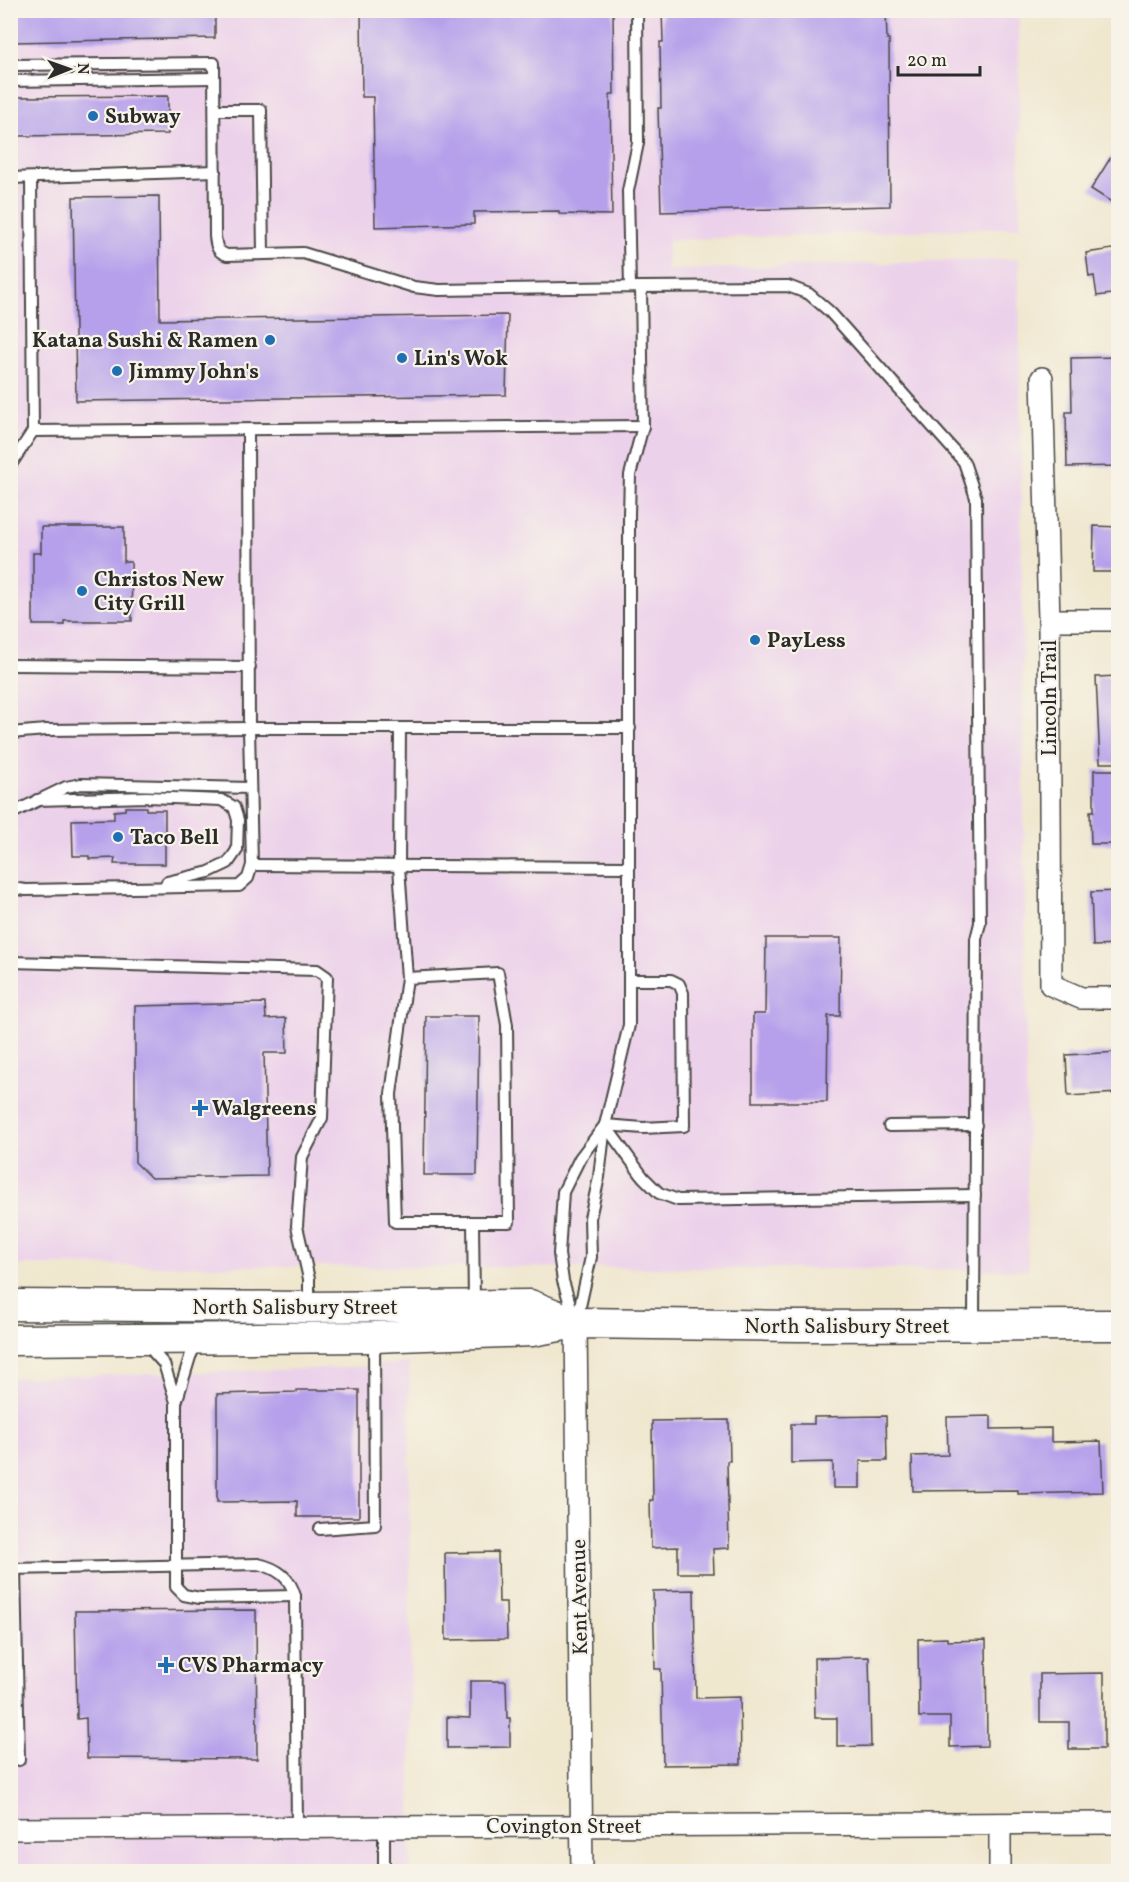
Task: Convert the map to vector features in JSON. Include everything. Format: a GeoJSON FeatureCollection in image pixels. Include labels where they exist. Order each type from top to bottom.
{"type":"FeatureCollection","features":[{"type":"Feature","properties":{"kind":"street","name":"Lincoln Trail"},"geometry":{"type":"LineString","coordinates":[[1042,378],[1049,620],[1051,985],[1081,998],[1119,998]]}},
{"type":"Feature","properties":{"kind":"street"},"geometry":{"type":"LineString","coordinates":[[1049,620],[1119,620]]}},
{"type":"Feature","properties":{"kind":"street","name":"North Salisbury Street"},"geometry":{"type":"LineString","coordinates":[[10,1305],[309,1307],[530,1305],[576,1323]]}},
{"type":"Feature","properties":{"kind":"street","name":"North Salisbury Street"},"geometry":{"type":"LineString","coordinates":[[10,1340],[374,1337],[532,1331],[576,1323],[788,1326],[1119,1325]]}},
{"type":"Feature","properties":{"kind":"street","name":"Kent Avenue"},"geometry":{"type":"LineString","coordinates":[[576,1323],[582,1872]]}},
{"type":"Feature","properties":{"kind":"street","name":"Covington Street"},"geometry":{"type":"LineString","coordinates":[[10,1829],[1119,1823]]}},
{"type":"Feature","properties":{"kind":"street"},"geometry":{"type":"LineString","coordinates":[[1000,1824],[1000,1872]]}},
{"type":"Feature","properties":{"kind":"lane"},"geometry":{"type":"LineString","coordinates":[[630,287],[628,191],[638,143],[637,10]]}},
{"type":"Feature","properties":{"kind":"lane"},"geometry":{"type":"LineString","coordinates":[[10,65],[214,63],[216,246],[220,253],[227,255],[303,253],[414,287],[439,290],[788,286],[809,294],[830,312],[964,462],[976,498],[980,923],[976,939],[974,1325]]}},
{"type":"Feature","properties":{"kind":"lane"},"geometry":{"type":"LineString","coordinates":[[10,81],[214,78]]}},
{"type":"Feature","properties":{"kind":"lane"},"geometry":{"type":"LineString","coordinates":[[215,110],[261,110],[263,253]]}},
{"type":"Feature","properties":{"kind":"lane"},"geometry":{"type":"LineString","coordinates":[[10,178],[215,171]]}},
{"type":"Feature","properties":{"kind":"lane"},"geometry":{"type":"LineString","coordinates":[[10,466],[33,431],[31,178]]}},
{"type":"Feature","properties":{"kind":"lane"},"geometry":{"type":"LineString","coordinates":[[576,1323],[591,1257],[590,1218],[599,1178],[605,1125],[629,1025],[630,476],[643,426],[641,287]]}},
{"type":"Feature","properties":{"kind":"lane"},"geometry":{"type":"LineString","coordinates":[[33,431],[643,426]]}},
{"type":"Feature","properties":{"kind":"lane"},"geometry":{"type":"LineString","coordinates":[[10,888],[26,890],[239,886],[248,878],[252,865],[248,431]]}},
{"type":"Feature","properties":{"kind":"lane"},"geometry":{"type":"LineString","coordinates":[[10,665],[250,667]]}},
{"type":"Feature","properties":{"kind":"lane"},"geometry":{"type":"LineString","coordinates":[[10,733],[46,730],[249,728],[630,728]]}},
{"type":"Feature","properties":{"kind":"lane"},"geometry":{"type":"LineString","coordinates":[[400,728],[399,867],[407,978],[391,1094],[395,1222],[509,1222],[507,1025],[498,973],[407,978]]}},
{"type":"Feature","properties":{"kind":"lane"},"geometry":{"type":"LineString","coordinates":[[10,814],[66,787],[81,784],[250,788]]}},
{"type":"Feature","properties":{"kind":"lane"},"geometry":{"type":"LineString","coordinates":[[37,800],[147,797],[221,800],[234,807],[238,820],[237,850],[228,863],[209,872],[149,886]]}},
{"type":"Feature","properties":{"kind":"lane"},"geometry":{"type":"LineString","coordinates":[[252,865],[628,867]]}},
{"type":"Feature","properties":{"kind":"lane"},"geometry":{"type":"LineString","coordinates":[[10,963],[317,970],[327,977],[322,1118],[302,1158],[297,1226],[309,1279],[309,1307]]}},
{"type":"Feature","properties":{"kind":"lane"},"geometry":{"type":"LineString","coordinates":[[605,1125],[643,1128],[684,1126],[683,993],[679,984],[671,980],[629,980]]}},
{"type":"Feature","properties":{"kind":"lane"},"geometry":{"type":"LineString","coordinates":[[605,1125],[643,1177],[659,1193],[678,1200],[975,1195]]}},
{"type":"Feature","properties":{"kind":"lane"},"geometry":{"type":"LineString","coordinates":[[576,1323],[563,1281],[559,1254],[563,1192],[580,1158],[605,1125]]}},
{"type":"Feature","properties":{"kind":"lane"},"geometry":{"type":"LineString","coordinates":[[889,1126],[976,1125]]}},
{"type":"Feature","properties":{"kind":"lane"},"geometry":{"type":"LineString","coordinates":[[473,1222],[474,1306]]}},
{"type":"Feature","properties":{"kind":"lane"},"geometry":{"type":"LineString","coordinates":[[320,1529],[375,1525],[374,1337]]}},
{"type":"Feature","properties":{"kind":"lane"},"geometry":{"type":"LineString","coordinates":[[141,1339],[164,1364],[176,1403]]}},
{"type":"Feature","properties":{"kind":"lane"},"geometry":{"type":"LineString","coordinates":[[199,1339],[190,1357],[176,1403],[176,1587],[184,1595],[200,1598],[296,1596]]}},
{"type":"Feature","properties":{"kind":"lane"},"geometry":{"type":"LineString","coordinates":[[19,1760],[13,1569],[258,1564],[271,1567],[292,1584],[296,1596],[297,1828]]}},
{"type":"Feature","properties":{"kind":"lane"},"geometry":{"type":"LineString","coordinates":[[384,1827],[384,1872]]}},
{"type":"Feature","properties":{"kind":"shaded area"},"geometry":{"type":"Polygon","coordinates":[[[11,11],[1019,11],[1020,227],[668,240],[667,270],[1019,259],[1028,1270],[14,1265],[11,1261],[11,11]]]}},
{"type":"Feature","properties":{"kind":"shaded area"},"geometry":{"type":"Polygon","coordinates":[[[409,1363],[411,1871],[11,1871],[10,1378],[337,1368],[409,1363]]]}},
{"type":"Feature","properties":{"kind":"building"},"geometry":{"type":"Polygon","coordinates":[[[14,10],[215,10],[215,38],[14,42],[14,10]]]}},
{"type":"Feature","properties":{"kind":"building"},"geometry":{"type":"Polygon","coordinates":[[[361,10],[613,10],[614,94],[610,94],[612,215],[559,214],[559,211],[474,212],[474,224],[375,227],[373,97],[362,97],[361,10]]]}},
{"type":"Feature","properties":{"kind":"building"},"geometry":{"type":"Polygon","coordinates":[[[662,10],[886,10],[887,39],[889,39],[890,206],[661,212],[658,108],[661,108],[662,10]]]}},
{"type":"Feature","properties":{"kind":"building","name":"Subway"},"geometry":{"type":"Polygon","coordinates":[[[168,96],[168,134],[18,136],[18,97],[168,96]]]}},
{"type":"Feature","properties":{"kind":"building"},"geometry":{"type":"Polygon","coordinates":[[[1119,144],[1119,207],[1091,189],[1119,144]]]}},
{"type":"Feature","properties":{"kind":"building"},"geometry":{"type":"Polygon","coordinates":[[[159,196],[160,320],[508,315],[506,395],[76,401],[73,197],[159,196]]]}},
{"type":"Feature","properties":{"kind":"building"},"geometry":{"type":"Polygon","coordinates":[[[1119,248],[1119,293],[1097,296],[1094,276],[1089,277],[1086,253],[1119,248]]]}},
{"type":"Feature","properties":{"kind":"building"},"geometry":{"type":"Polygon","coordinates":[[[1119,357],[1119,466],[1067,467],[1066,412],[1072,412],[1071,358],[1119,357]]]}},
{"type":"Feature","properties":{"kind":"building"},"geometry":{"type":"Polygon","coordinates":[[[1094,526],[1119,527],[1119,572],[1093,572],[1094,526]]]}},
{"type":"Feature","properties":{"kind":"building","name":"Christos New City Grill"},"geometry":{"type":"Polygon","coordinates":[[[41,527],[124,527],[124,562],[131,562],[132,621],[64,621],[64,625],[33,625],[33,553],[41,553],[41,527]]]}},
{"type":"Feature","properties":{"kind":"building"},"geometry":{"type":"Polygon","coordinates":[[[1119,676],[1119,763],[1100,763],[1096,677],[1119,676]]]}},
{"type":"Feature","properties":{"kind":"building"},"geometry":{"type":"Polygon","coordinates":[[[1094,770],[1119,770],[1119,844],[1091,844],[1090,811],[1094,811],[1094,770]]]}},
{"type":"Feature","properties":{"kind":"building","name":"Taco Bell"},"geometry":{"type":"Polygon","coordinates":[[[125,807],[165,810],[165,864],[114,864],[115,858],[89,859],[89,856],[73,856],[72,820],[114,819],[114,811],[125,810],[125,807]]]}},
{"type":"Feature","properties":{"kind":"building"},"geometry":{"type":"Polygon","coordinates":[[[1119,891],[1119,945],[1093,946],[1091,892],[1119,891]]]}},
{"type":"Feature","properties":{"kind":"building"},"geometry":{"type":"Polygon","coordinates":[[[766,938],[841,938],[840,1016],[828,1016],[827,1102],[753,1102],[753,1014],[765,1014],[766,938]]]}},
{"type":"Feature","properties":{"kind":"building","name":"Walgreens"},"geometry":{"type":"Polygon","coordinates":[[[265,1003],[266,1019],[286,1018],[287,1053],[264,1053],[267,1176],[151,1178],[135,1162],[135,1006],[265,1003]]]}},
{"type":"Feature","properties":{"kind":"building"},"geometry":{"type":"Polygon","coordinates":[[[426,1016],[479,1016],[477,1175],[424,1175],[426,1016]]]}},
{"type":"Feature","properties":{"kind":"building"},"geometry":{"type":"Polygon","coordinates":[[[1119,1052],[1119,1093],[1068,1096],[1066,1055],[1119,1052]]]}},
{"type":"Feature","properties":{"kind":"building"},"geometry":{"type":"Polygon","coordinates":[[[297,1390],[359,1390],[359,1517],[297,1517],[297,1501],[217,1502],[217,1394],[297,1392],[297,1390]]]}},
{"type":"Feature","properties":{"kind":"building"},"geometry":{"type":"Polygon","coordinates":[[[886,1416],[887,1461],[860,1461],[860,1488],[833,1488],[833,1462],[791,1463],[791,1424],[814,1424],[814,1417],[886,1416]]]}},
{"type":"Feature","properties":{"kind":"building"},"geometry":{"type":"Polygon","coordinates":[[[991,1416],[991,1429],[1051,1428],[1051,1442],[1101,1441],[1103,1492],[1018,1494],[1018,1490],[913,1491],[912,1456],[948,1455],[947,1417],[991,1416]]]}},
{"type":"Feature","properties":{"kind":"building"},"geometry":{"type":"Polygon","coordinates":[[[729,1420],[730,1461],[727,1461],[729,1548],[713,1549],[714,1573],[678,1573],[678,1547],[651,1548],[652,1421],[729,1420]]]}},
{"type":"Feature","properties":{"kind":"building"},"geometry":{"type":"Polygon","coordinates":[[[498,1552],[499,1602],[506,1602],[507,1639],[446,1640],[445,1553],[498,1552]]]}},
{"type":"Feature","properties":{"kind":"building"},"geometry":{"type":"Polygon","coordinates":[[[694,1590],[696,1698],[740,1697],[741,1764],[663,1765],[661,1669],[655,1669],[653,1591],[694,1590]]]}},
{"type":"Feature","properties":{"kind":"building","name":"CVS Pharmacy"},"geometry":{"type":"Polygon","coordinates":[[[256,1610],[257,1759],[87,1758],[86,1718],[77,1719],[75,1611],[256,1610]]]}},
{"type":"Feature","properties":{"kind":"building"},"geometry":{"type":"Polygon","coordinates":[[[947,1638],[947,1641],[986,1640],[987,1746],[950,1747],[950,1717],[919,1717],[918,1639],[947,1638]]]}},
{"type":"Feature","properties":{"kind":"building"},"geometry":{"type":"Polygon","coordinates":[[[869,1657],[871,1746],[837,1747],[837,1718],[815,1718],[814,1658],[869,1657]]]}},
{"type":"Feature","properties":{"kind":"building"},"geometry":{"type":"Polygon","coordinates":[[[1104,1673],[1104,1749],[1069,1749],[1069,1722],[1040,1722],[1040,1674],[1104,1673]]]}},
{"type":"Feature","properties":{"kind":"building"},"geometry":{"type":"Polygon","coordinates":[[[470,1681],[506,1681],[510,1747],[447,1748],[447,1717],[470,1718],[470,1681]]]}},
{"type":"Feature","properties":{"kind":"place","name":"Subway"},"geometry":{"type":"Point","coordinates":[93,116]}},
{"type":"Feature","properties":{"kind":"place","name":"Katana Sushi & Ramen"},"geometry":{"type":"Point","coordinates":[270,340]}},
{"type":"Feature","properties":{"kind":"place","name":"Lin's Wok"},"geometry":{"type":"Point","coordinates":[402,358]}},
{"type":"Feature","properties":{"kind":"place","name":"Jimmy John's"},"geometry":{"type":"Point","coordinates":[117,371]}},
{"type":"Feature","properties":{"kind":"place","name":"Christos New City Grill"},"geometry":{"type":"Point","coordinates":[82,591]}},
{"type":"Feature","properties":{"kind":"place","name":"PayLess"},"geometry":{"type":"Point","coordinates":[755,640]}},
{"type":"Feature","properties":{"kind":"place","name":"Taco Bell"},"geometry":{"type":"Point","coordinates":[118,837]}},
{"type":"Feature","properties":{"kind":"place","name":"Walgreens"},"geometry":{"type":"Point","coordinates":[200,1108]}},
{"type":"Feature","properties":{"kind":"place","name":"CVS Pharmacy"},"geometry":{"type":"Point","coordinates":[166,1665]}}]}
